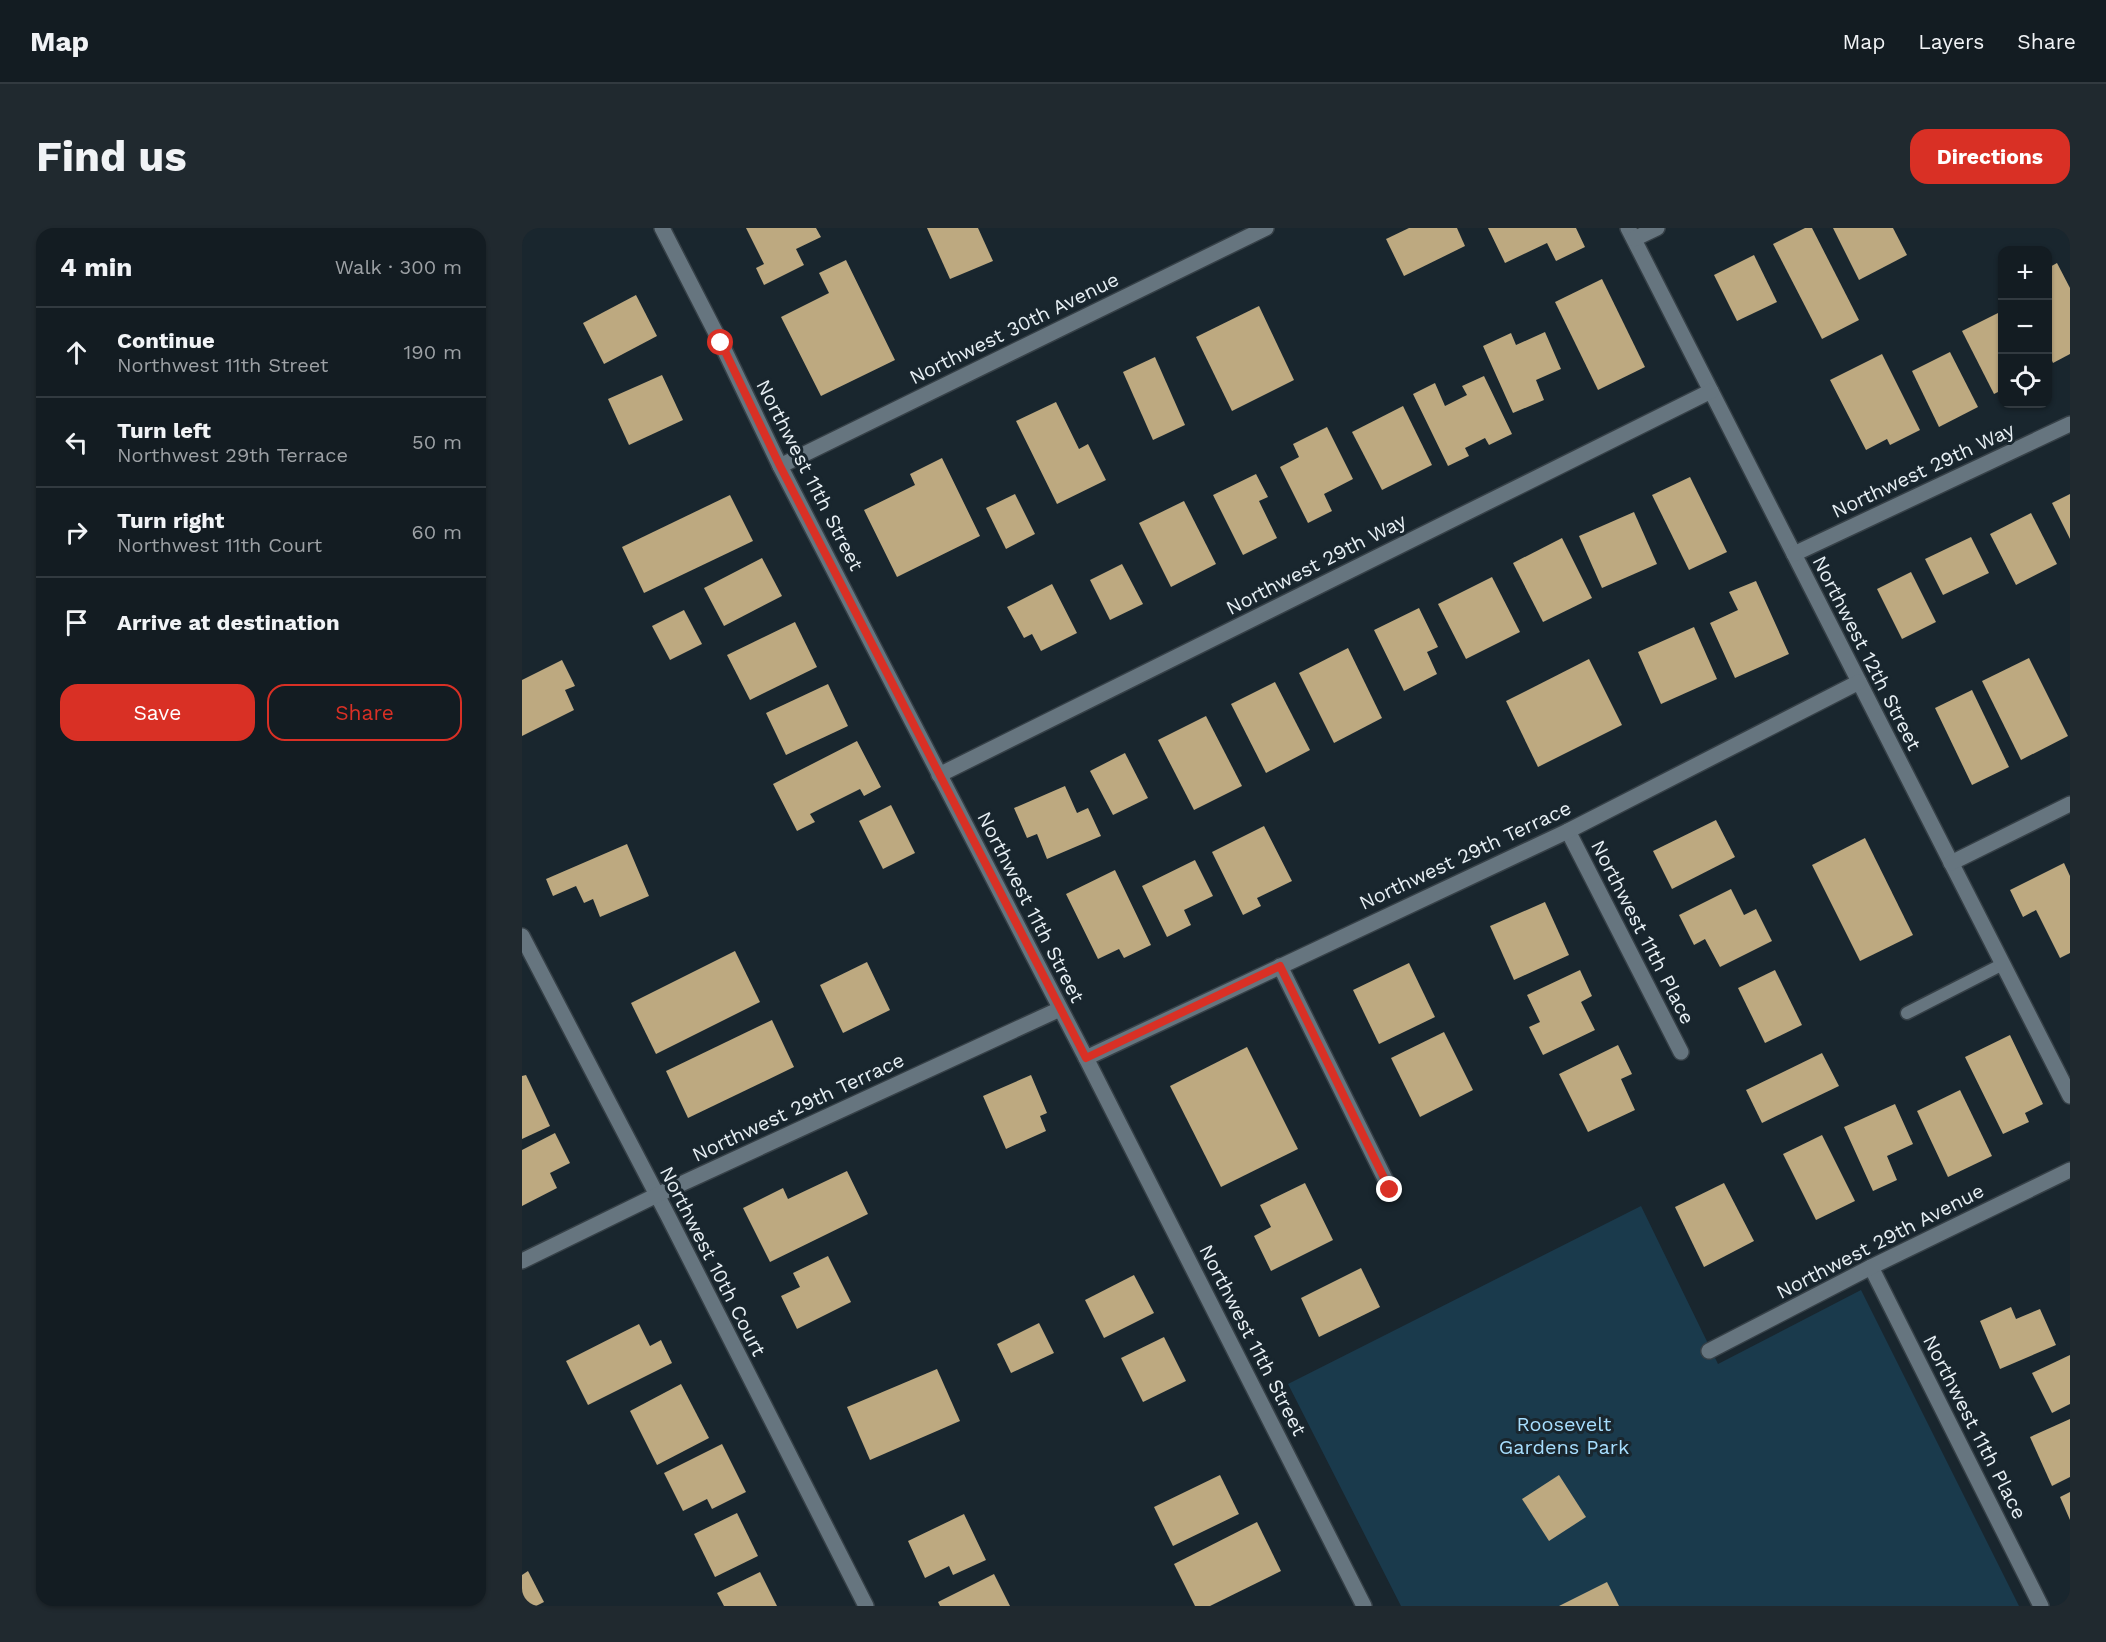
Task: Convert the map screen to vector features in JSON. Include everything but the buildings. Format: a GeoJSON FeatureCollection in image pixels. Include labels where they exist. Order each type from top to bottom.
{"type":"FeatureCollection","features":[{"type":"Feature","properties":{"kind":"street","name":"Northwest 11th Street"},"geometry":{"type":"LineString","coordinates":[[662,228],[780,466],[1086,1058],[1364,1606]]}},
{"type":"Feature","properties":{"kind":"street","name":"Northwest 30th Avenue"},"geometry":{"type":"LineString","coordinates":[[780,466],[1266,228]]}},
{"type":"Feature","properties":{"kind":"street"},"geometry":{"type":"LineString","coordinates":[[1631,234],[1657,228]]}},
{"type":"Feature","properties":{"kind":"street","name":"Northwest 12th Street"},"geometry":{"type":"LineString","coordinates":[[1631,234],[2070,1096]]}},
{"type":"Feature","properties":{"kind":"street","name":"Northwest 29th Way"},"geometry":{"type":"LineString","coordinates":[[939,775],[1711,391]]}},
{"type":"Feature","properties":{"kind":"street","name":"Northwest 29th Way"},"geometry":{"type":"LineString","coordinates":[[1794,554],[2070,424]]}},
{"type":"Feature","properties":{"kind":"street","name":"Northwest 29th Terrace"},"geometry":{"type":"LineString","coordinates":[[1086,1058],[1569,831],[1859,682]]}},
{"type":"Feature","properties":{"kind":"street"},"geometry":{"type":"LineString","coordinates":[[1951,863],[2070,804]]}},
{"type":"Feature","properties":{"kind":"street","name":"Northwest 11th Place"},"geometry":{"type":"LineString","coordinates":[[1569,831],[1681,1052]]}},
{"type":"Feature","properties":{"kind":"street","name":"Northwest 10th Court"},"geometry":{"type":"LineString","coordinates":[[522,936],[866,1606]]}},
{"type":"Feature","properties":{"kind":"street"},"geometry":{"type":"LineString","coordinates":[[1280,966],[1390,1190]]}},
{"type":"Feature","properties":{"kind":"street","name":"Northwest 29th Terrace"},"geometry":{"type":"LineString","coordinates":[[522,1261],[657,1195],[1060,1009]]}},
{"type":"Feature","properties":{"kind":"street","name":"Northwest 29th Avenue"},"geometry":{"type":"LineString","coordinates":[[1709,1351],[1871,1267],[2070,1170]]}},
{"type":"Feature","properties":{"kind":"street","name":"Northwest 11th Place"},"geometry":{"type":"LineString","coordinates":[[1871,1267],[2041,1606]]}},
{"type":"Feature","properties":{"kind":"lane"},"geometry":{"type":"LineString","coordinates":[[1907,1013],[2003,964]]}},
{"type":"Feature","properties":{"kind":"green space","name":"Roosevelt Gardens Park"},"geometry":{"type":"Polygon","coordinates":[[[1641,1206],[1718,1364],[1861,1290],[2019,1606],[1401,1606],[1288,1384],[1641,1206]]]}},
{"type":"Feature","properties":{"kind":"route"},"geometry":{"type":"LineString","coordinates":[[721,343],[780,466],[1086,1058],[1280,966],[1390,1190]]}}]}
